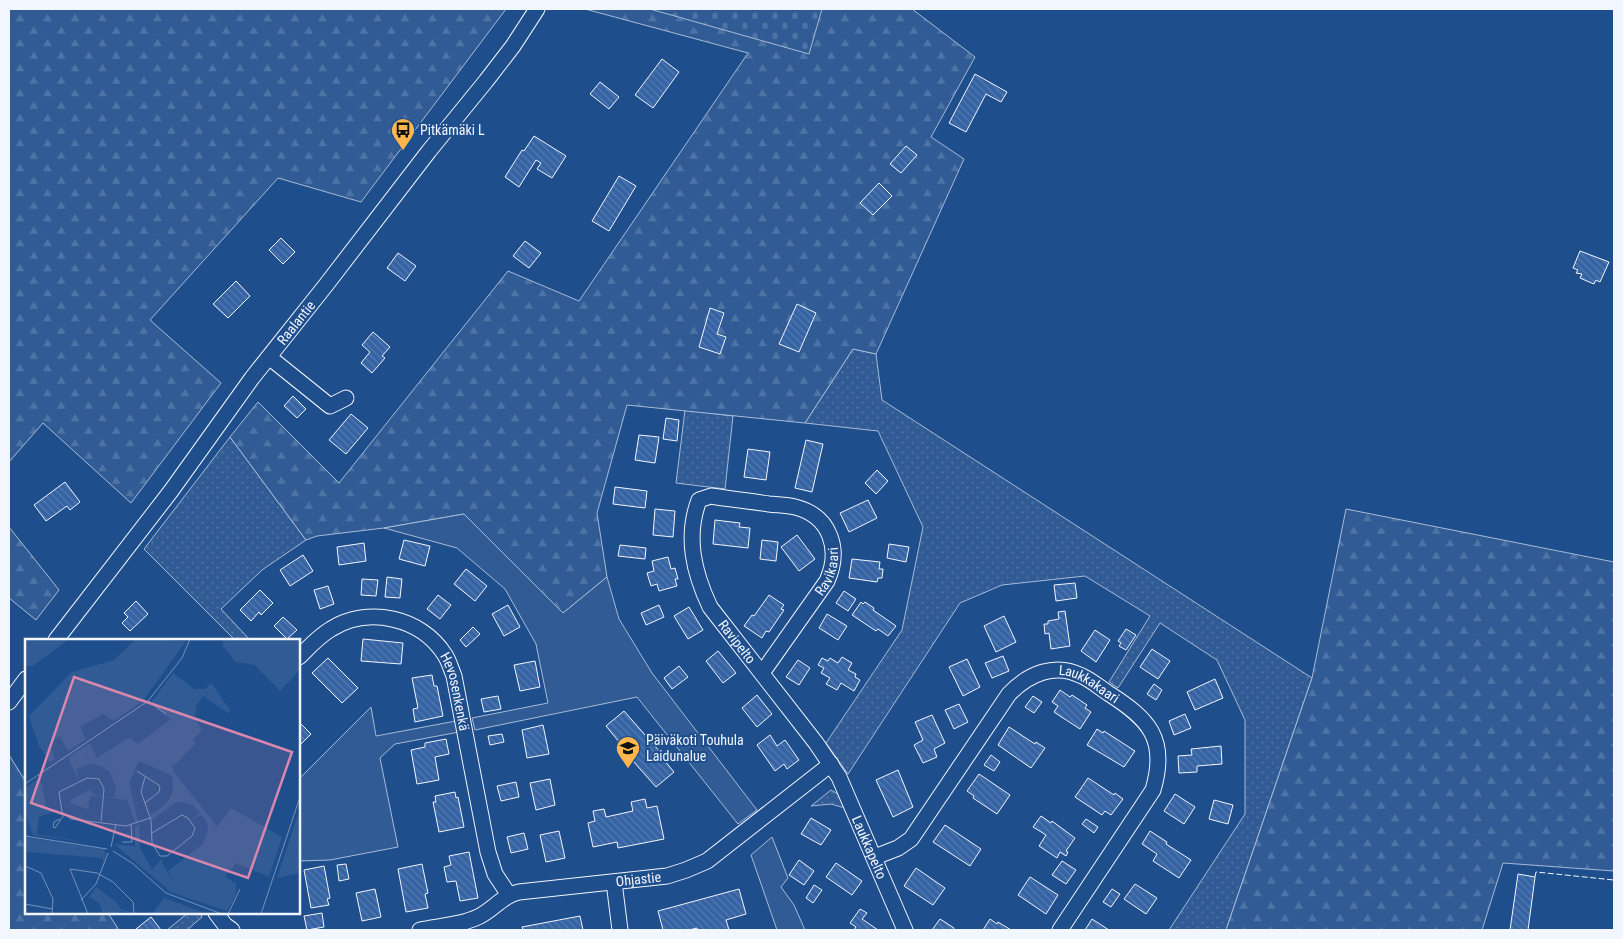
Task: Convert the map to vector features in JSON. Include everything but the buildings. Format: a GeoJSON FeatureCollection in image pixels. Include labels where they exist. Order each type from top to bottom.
{"type":"FeatureCollection","features":[{"type":"Feature","properties":{"kind":"street","name":"Raalantie"},"geometry":{"type":"LineString","coordinates":[[57,639],[171,491],[252,378],[513,46],[537,9]]}},
{"type":"Feature","properties":{"kind":"street"},"geometry":{"type":"LineString","coordinates":[[269,357],[330,406],[346,398]]}},
{"type":"Feature","properties":{"kind":"street","name":"Ravikaari"},"geometry":{"type":"LineString","coordinates":[[699,500],[711,496],[795,507],[811,514],[824,526],[832,540],[834,554],[832,570],[827,581],[762,673]]}},
{"type":"Feature","properties":{"kind":"street","name":"Ravipelto"},"geometry":{"type":"LineString","coordinates":[[699,500],[694,514],[692,535],[694,559],[700,585],[710,607],[831,764]]}},
{"type":"Feature","properties":{"kind":"street","name":"Hevosenkenkä"},"geometry":{"type":"LineString","coordinates":[[300,656],[318,638],[332,628],[349,620],[366,617],[391,619],[415,627],[430,638],[444,654],[454,676],[488,852],[495,874],[509,895]]}},
{"type":"Feature","properties":{"kind":"street","name":"Laukkakaari"},"geometry":{"type":"LineString","coordinates":[[875,858],[898,848],[911,839],[1009,694],[1021,682],[1035,674],[1051,671],[1066,671],[1081,675],[1127,705],[1150,728],[1156,743],[1158,772],[1152,790],[1060,930]]}},
{"type":"Feature","properties":{"kind":"street"},"geometry":{"type":"LineString","coordinates":[[9,702],[25,680]]}},
{"type":"Feature","properties":{"kind":"street","name":"Ohjastie"},"geometry":{"type":"LineString","coordinates":[[420,930],[468,921],[482,915],[509,895],[519,892],[667,876],[686,870],[706,861],[831,764]]}},
{"type":"Feature","properties":{"kind":"street","name":"Laukkapelto"},"geometry":{"type":"LineString","coordinates":[[831,764],[845,788],[905,930]]}},
{"type":"Feature","properties":{"kind":"street"},"geometry":{"type":"LineString","coordinates":[[614,882],[620,930]]}},
{"type":"Feature","properties":{"kind":"street"},"geometry":{"type":"LineString","coordinates":[[217,914],[225,925],[232,930]]}},
{"type":"Feature","properties":{"kind":"green space"},"geometry":{"type":"Polygon","coordinates":[[[9,9],[506,9],[361,202],[278,178],[150,320],[221,383],[131,503],[43,423],[9,462],[9,9]]]}},
{"type":"Feature","properties":{"kind":"green space"},"geometry":{"type":"Polygon","coordinates":[[[585,9],[912,9],[975,57],[931,137],[964,159],[876,354],[853,349],[805,423],[627,405],[597,513],[607,577],[563,613],[464,514],[384,528],[317,536],[306,540],[230,437],[258,402],[339,483],[508,271],[579,301],[748,53],[585,9]]]}},
{"type":"Feature","properties":{"kind":"green space"},"geometry":{"type":"Polygon","coordinates":[[[650,9],[822,9],[809,54],[650,9]]]}},
{"type":"Feature","properties":{"kind":"green space"},"geometry":{"type":"Polygon","coordinates":[[[853,349],[876,354],[882,400],[1312,678],[1226,930],[1169,930],[1245,814],[1245,720],[1217,660],[1160,623],[1118,688],[1109,682],[1150,616],[1085,576],[1002,585],[960,603],[848,774],[826,743],[902,630],[923,527],[878,431],[805,423],[853,349]]]}},
{"type":"Feature","properties":{"kind":"green space"},"geometry":{"type":"Polygon","coordinates":[[[685,410],[733,416],[725,489],[676,483],[685,410]]]}},
{"type":"Feature","properties":{"kind":"green space"},"geometry":{"type":"Polygon","coordinates":[[[230,437],[306,540],[262,570],[221,609],[249,639],[234,639],[144,549],[230,437]]]}},
{"type":"Feature","properties":{"kind":"green space"},"geometry":{"type":"Polygon","coordinates":[[[1346,509],[1614,562],[1614,871],[1503,863],[1482,930],[1226,930],[1312,678],[1346,509]]]}},
{"type":"Feature","properties":{"kind":"green space"},"geometry":{"type":"Polygon","coordinates":[[[9,527],[59,590],[36,620],[9,598],[9,527]]]}},
{"type":"Feature","properties":{"kind":"green space"},"geometry":{"type":"Polygon","coordinates":[[[9,755],[25,780],[25,914],[109,914],[119,930],[9,930],[9,755]]]}},
{"type":"Feature","properties":{"kind":"green space"},"geometry":{"type":"Polygon","coordinates":[[[831,790],[838,794],[845,808],[831,804],[811,806],[831,790]]]}},
{"type":"Feature","properties":{"kind":"green space"},"geometry":{"type":"Polygon","coordinates":[[[187,914],[200,914],[202,917],[187,930],[167,930],[187,914]]]}},
{"type":"Feature","properties":{"kind":"shaded area"},"geometry":{"type":"Polygon","coordinates":[[[464,514],[563,613],[607,577],[619,619],[652,673],[757,810],[738,824],[637,697],[475,730],[472,718],[548,703],[536,644],[505,589],[457,548],[384,528],[464,514]]]}},
{"type":"Feature","properties":{"kind":"shaded area"},"geometry":{"type":"Polygon","coordinates":[[[371,707],[376,736],[456,721],[459,732],[395,744],[380,758],[398,847],[330,860],[300,861],[300,778],[371,707]]]}},
{"type":"Feature","properties":{"kind":"shaded area"},"geometry":{"type":"Polygon","coordinates":[[[772,837],[788,878],[781,887],[794,905],[805,930],[777,930],[751,855],[772,837]]]}},
{"type":"Feature","properties":{"kind":"fence"},"geometry":{"type":"LineString","coordinates":[[1535,877],[1536,872],[1614,880]]}},
{"type":"Feature","properties":{"kind":"place","name":"Pitkämäki L"},"geometry":{"type":"Point","coordinates":[403,151]}},
{"type":"Feature","properties":{"kind":"place","name":"Päiväkoti Touhula Laidunalue"},"geometry":{"type":"Point","coordinates":[628,769]}}]}
